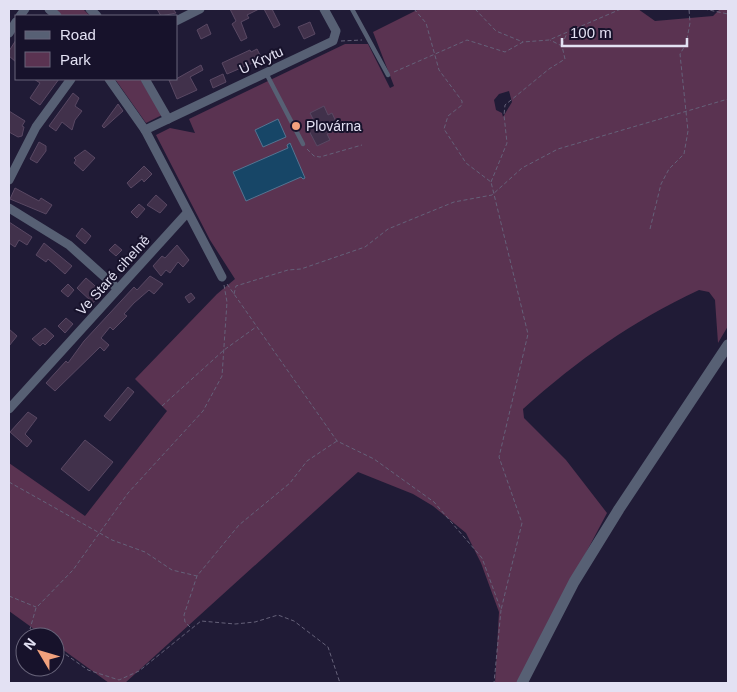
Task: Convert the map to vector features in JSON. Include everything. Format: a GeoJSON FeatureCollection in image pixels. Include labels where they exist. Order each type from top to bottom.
{"type":"FeatureCollection","features":[{"type":"Feature","properties":{"kind":"street"},"geometry":{"type":"LineString","coordinates":[[178,20],[200,9]]}},
{"type":"Feature","properties":{"kind":"street"},"geometry":{"type":"LineString","coordinates":[[324,9],[336,31],[333,41]]}},
{"type":"Feature","properties":{"kind":"street","name":"U Krytu"},"geometry":{"type":"LineString","coordinates":[[145,130],[333,41]]}},
{"type":"Feature","properties":{"kind":"street"},"geometry":{"type":"LineString","coordinates":[[9,180],[36,127],[70,80]]}},
{"type":"Feature","properties":{"kind":"street"},"geometry":{"type":"LineString","coordinates":[[110,80],[145,130],[222,277]]}},
{"type":"Feature","properties":{"kind":"street"},"geometry":{"type":"LineString","coordinates":[[146,80],[168,119]]}},
{"type":"Feature","properties":{"kind":"street"},"geometry":{"type":"LineString","coordinates":[[9,208],[69,245],[118,289]]}},
{"type":"Feature","properties":{"kind":"street","name":"Ve Staré cihelně"},"geometry":{"type":"LineString","coordinates":[[9,409],[188,213]]}},
{"type":"Feature","properties":{"kind":"street"},"geometry":{"type":"LineString","coordinates":[[522,683],[574,582],[619,509],[728,345]]}},
{"type":"Feature","properties":{"kind":"lane"},"geometry":{"type":"LineString","coordinates":[[352,9],[388,75]]}},
{"type":"Feature","properties":{"kind":"lane"},"geometry":{"type":"LineString","coordinates":[[266,72],[303,144]]}},
{"type":"Feature","properties":{"kind":"path"},"geometry":{"type":"LineString","coordinates":[[414,9],[426,23],[438,70],[462,102],[462,105],[448,116],[444,129],[466,163],[490,182]]}},
{"type":"Feature","properties":{"kind":"path"},"geometry":{"type":"LineString","coordinates":[[475,9],[496,31],[523,42]]}},
{"type":"Feature","properties":{"kind":"path"},"geometry":{"type":"LineString","coordinates":[[388,75],[467,40],[504,52],[523,42],[549,40],[621,9]]}},
{"type":"Feature","properties":{"kind":"path"},"geometry":{"type":"LineString","coordinates":[[650,229],[661,184],[669,170],[684,154],[688,131],[680,54],[686,44],[690,23],[689,9]]}},
{"type":"Feature","properties":{"kind":"path"},"geometry":{"type":"LineString","coordinates":[[704,9],[727,15]]}},
{"type":"Feature","properties":{"kind":"path"},"geometry":{"type":"LineString","coordinates":[[494,683],[501,610],[522,523],[500,457],[528,334],[490,182],[507,143],[504,115],[505,105],[549,69],[565,59],[562,46],[568,31]]}},
{"type":"Feature","properties":{"kind":"path"},"geometry":{"type":"LineString","coordinates":[[333,41],[370,40]]}},
{"type":"Feature","properties":{"kind":"path"},"geometry":{"type":"LineString","coordinates":[[549,40],[562,46]]}},
{"type":"Feature","properties":{"kind":"path"},"geometry":{"type":"LineString","coordinates":[[234,294],[236,286],[288,270],[301,269],[365,247],[388,229],[454,202],[492,195],[522,168],[558,149],[728,99]]}},
{"type":"Feature","properties":{"kind":"path"},"geometry":{"type":"LineString","coordinates":[[303,144],[314,156],[320,157],[362,145]]}},
{"type":"Feature","properties":{"kind":"path"},"geometry":{"type":"LineString","coordinates":[[222,277],[337,441],[374,459],[434,502],[482,558],[501,610]]}},
{"type":"Feature","properties":{"kind":"path"},"geometry":{"type":"LineString","coordinates":[[31,627],[36,608],[73,570],[128,493],[203,411],[222,376],[227,302],[222,277]]}},
{"type":"Feature","properties":{"kind":"path"},"geometry":{"type":"LineString","coordinates":[[162,406],[224,350],[257,326]]}},
{"type":"Feature","properties":{"kind":"path"},"geometry":{"type":"LineString","coordinates":[[190,628],[185,622],[184,615],[197,576],[238,525],[290,483],[307,462],[337,441]]}},
{"type":"Feature","properties":{"kind":"path"},"geometry":{"type":"LineString","coordinates":[[9,482],[100,533],[145,552],[172,570],[197,576]]}},
{"type":"Feature","properties":{"kind":"path"},"geometry":{"type":"LineString","coordinates":[[9,596],[36,608]]}},
{"type":"Feature","properties":{"kind":"path"},"geometry":{"type":"LineString","coordinates":[[65,653],[88,670],[119,680],[140,671],[190,628],[201,621],[235,624],[255,622],[278,615],[294,621],[328,647],[340,683]]}},
{"type":"Feature","properties":{"kind":"green space"},"geometry":{"type":"Polygon","coordinates":[[[54,9],[83,9],[89,15],[60,15],[54,9]]]}},
{"type":"Feature","properties":{"kind":"green space"},"geometry":{"type":"Polygon","coordinates":[[[419,9],[638,9],[655,21],[713,16],[720,9],[728,9],[728,326],[718,343],[715,300],[709,292],[699,290],[651,315],[606,343],[523,409],[524,418],[566,460],[607,513],[517,683],[495,683],[499,612],[481,563],[466,533],[433,506],[413,494],[358,472],[125,683],[109,683],[65,651],[65,627],[31,627],[9,611],[9,463],[85,516],[167,411],[135,379],[217,294],[235,279],[210,240],[156,135],[170,128],[195,133],[189,119],[345,44],[368,44],[390,88],[394,86],[373,32],[419,9]],[[509,91],[499,94],[494,100],[496,110],[502,113],[503,117],[512,102],[509,91]]]}},
{"type":"Feature","properties":{"kind":"green space"},"geometry":{"type":"Polygon","coordinates":[[[116,80],[141,80],[162,115],[146,123],[116,80]]]}},
{"type":"Feature","properties":{"kind":"water"},"geometry":{"type":"Polygon","coordinates":[[[278,119],[286,137],[263,147],[255,130],[278,119]]]}},
{"type":"Feature","properties":{"kind":"water"},"geometry":{"type":"Polygon","coordinates":[[[290,143],[305,178],[301,177],[246,201],[233,172],[288,148],[287,145],[290,143]]]}},
{"type":"Feature","properties":{"kind":"building"},"geometry":{"type":"Polygon","coordinates":[[[157,9],[173,9],[176,13],[166,15],[160,15],[157,9]]]}},
{"type":"Feature","properties":{"kind":"building"},"geometry":{"type":"Polygon","coordinates":[[[230,9],[259,9],[247,15],[249,18],[241,22],[247,38],[241,41],[232,24],[236,21],[230,9]]]}},
{"type":"Feature","properties":{"kind":"building"},"geometry":{"type":"Polygon","coordinates":[[[264,9],[272,9],[280,25],[274,28],[264,9]]]}},
{"type":"Feature","properties":{"kind":"building"},"geometry":{"type":"Polygon","coordinates":[[[310,22],[315,34],[304,39],[298,27],[310,22]]]}},
{"type":"Feature","properties":{"kind":"building"},"geometry":{"type":"Polygon","coordinates":[[[207,24],[211,34],[201,39],[197,30],[207,24]]]}},
{"type":"Feature","properties":{"kind":"building"},"geometry":{"type":"Polygon","coordinates":[[[15,42],[15,61],[9,56],[9,51],[15,42]]]}},
{"type":"Feature","properties":{"kind":"building"},"geometry":{"type":"Polygon","coordinates":[[[257,49],[262,59],[227,74],[222,63],[250,50],[251,52],[257,49]]]}},
{"type":"Feature","properties":{"kind":"building"},"geometry":{"type":"Polygon","coordinates":[[[201,65],[203,70],[190,77],[197,90],[177,99],[169,80],[178,80],[178,78],[201,65]]]}},
{"type":"Feature","properties":{"kind":"building"},"geometry":{"type":"Polygon","coordinates":[[[223,74],[226,82],[213,88],[210,80],[223,74]]]}},
{"type":"Feature","properties":{"kind":"building"},"geometry":{"type":"Polygon","coordinates":[[[36,80],[58,80],[40,105],[30,98],[40,83],[36,80]]]}},
{"type":"Feature","properties":{"kind":"building"},"geometry":{"type":"Polygon","coordinates":[[[73,93],[79,98],[75,106],[82,111],[75,120],[72,130],[62,122],[56,131],[49,126],[73,93]]]}},
{"type":"Feature","properties":{"kind":"building"},"geometry":{"type":"Polygon","coordinates":[[[118,104],[123,111],[104,128],[102,126],[118,104]]]}},
{"type":"Feature","properties":{"kind":"building"},"geometry":{"type":"Polygon","coordinates":[[[324,106],[328,115],[332,113],[339,128],[327,134],[330,140],[317,146],[306,125],[314,121],[310,113],[324,106]]]}},
{"type":"Feature","properties":{"kind":"building"},"geometry":{"type":"Polygon","coordinates":[[[9,111],[25,121],[22,126],[24,127],[22,136],[18,137],[9,132],[9,111]]]}},
{"type":"Feature","properties":{"kind":"building"},"geometry":{"type":"Polygon","coordinates":[[[39,142],[46,146],[46,151],[37,163],[30,159],[39,142]]]}},
{"type":"Feature","properties":{"kind":"building"},"geometry":{"type":"Polygon","coordinates":[[[85,150],[95,158],[83,171],[74,163],[76,160],[74,158],[85,150]]]}},
{"type":"Feature","properties":{"kind":"building"},"geometry":{"type":"Polygon","coordinates":[[[144,166],[152,174],[144,182],[142,179],[131,188],[127,183],[144,166]]]}},
{"type":"Feature","properties":{"kind":"building"},"geometry":{"type":"Polygon","coordinates":[[[15,188],[39,201],[41,198],[52,205],[46,214],[10,199],[15,188]]]}},
{"type":"Feature","properties":{"kind":"building"},"geometry":{"type":"Polygon","coordinates":[[[156,195],[167,205],[160,213],[147,205],[156,195]]]}},
{"type":"Feature","properties":{"kind":"building"},"geometry":{"type":"Polygon","coordinates":[[[139,204],[145,209],[137,218],[131,212],[139,204]]]}},
{"type":"Feature","properties":{"kind":"building"},"geometry":{"type":"Polygon","coordinates":[[[9,222],[32,237],[27,245],[19,240],[15,247],[9,243],[9,222]]]}},
{"type":"Feature","properties":{"kind":"building"},"geometry":{"type":"Polygon","coordinates":[[[82,228],[91,236],[85,244],[76,236],[82,228]]]}},
{"type":"Feature","properties":{"kind":"building"},"geometry":{"type":"Polygon","coordinates":[[[44,243],[72,266],[65,274],[48,259],[46,262],[36,255],[44,243]]]}},
{"type":"Feature","properties":{"kind":"building"},"geometry":{"type":"Polygon","coordinates":[[[115,244],[122,250],[116,256],[109,250],[115,244]]]}},
{"type":"Feature","properties":{"kind":"building"},"geometry":{"type":"Polygon","coordinates":[[[177,245],[189,260],[183,267],[178,262],[170,273],[166,270],[161,276],[153,266],[162,256],[165,258],[177,245]]]}},
{"type":"Feature","properties":{"kind":"building"},"geometry":{"type":"Polygon","coordinates":[[[150,276],[163,284],[154,294],[149,290],[134,303],[124,314],[127,316],[113,330],[110,327],[101,338],[109,345],[104,351],[100,347],[55,391],[46,383],[66,361],[68,363],[84,341],[134,287],[137,290],[150,276]]]}},
{"type":"Feature","properties":{"kind":"building"},"geometry":{"type":"Polygon","coordinates":[[[86,278],[102,292],[93,303],[77,288],[86,278]]]}},
{"type":"Feature","properties":{"kind":"building"},"geometry":{"type":"Polygon","coordinates":[[[68,284],[74,290],[68,297],[61,291],[68,284]]]}},
{"type":"Feature","properties":{"kind":"building"},"geometry":{"type":"Polygon","coordinates":[[[191,293],[195,298],[189,303],[185,297],[191,293]]]}},
{"type":"Feature","properties":{"kind":"building"},"geometry":{"type":"Polygon","coordinates":[[[66,318],[73,324],[65,333],[58,326],[66,318]]]}},
{"type":"Feature","properties":{"kind":"building"},"geometry":{"type":"Polygon","coordinates":[[[45,328],[54,336],[45,345],[43,343],[40,346],[32,339],[45,328]]]}},
{"type":"Feature","properties":{"kind":"building"},"geometry":{"type":"Polygon","coordinates":[[[9,329],[17,336],[9,346],[9,329]]]}},
{"type":"Feature","properties":{"kind":"building"},"geometry":{"type":"Polygon","coordinates":[[[128,387],[134,392],[110,421],[104,416],[128,387]]]}},
{"type":"Feature","properties":{"kind":"building"},"geometry":{"type":"Polygon","coordinates":[[[28,412],[37,418],[25,434],[32,441],[27,447],[10,432],[28,412]]]}},
{"type":"Feature","properties":{"kind":"building"},"geometry":{"type":"Polygon","coordinates":[[[85,440],[113,462],[89,491],[61,469],[85,440]]]}},
{"type":"Feature","properties":{"kind":"place","name":"Plovárna"},"geometry":{"type":"Point","coordinates":[296,126]}}]}
